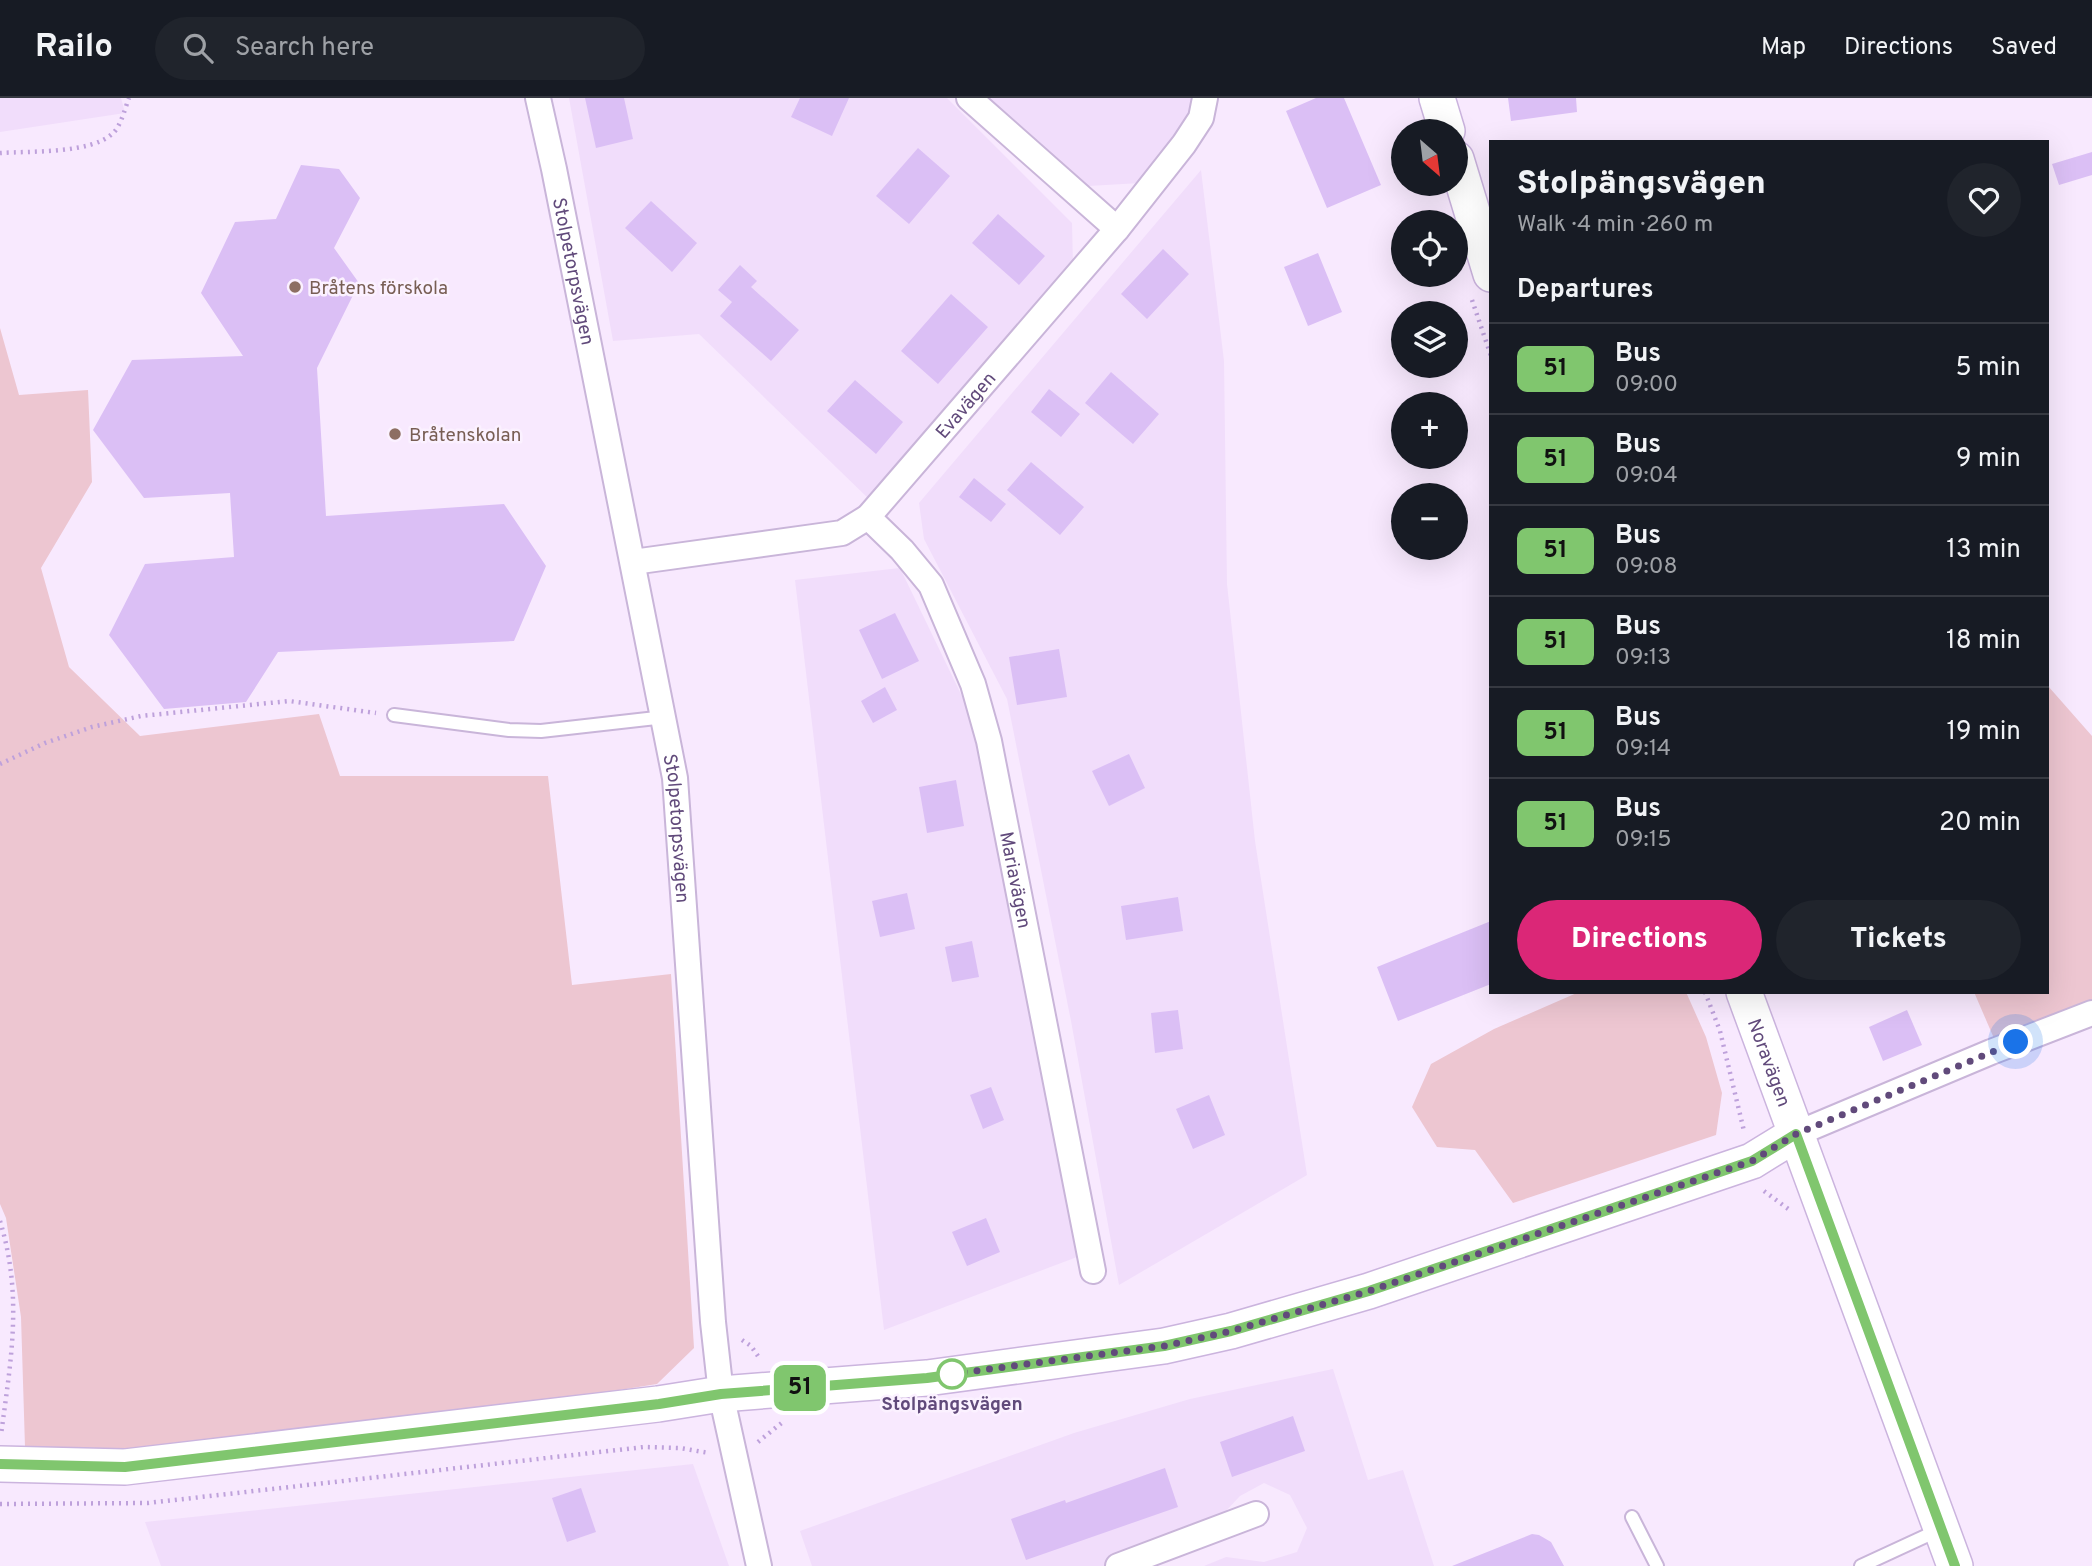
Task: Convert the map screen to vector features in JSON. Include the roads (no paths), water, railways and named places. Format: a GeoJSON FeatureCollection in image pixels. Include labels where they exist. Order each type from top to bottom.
{"type":"FeatureCollection","features":[{"type":"Feature","properties":{"kind":"main road"},"geometry":{"type":"LineString","coordinates":[[1437,98],[1443,119]]}},
{"type":"Feature","properties":{"kind":"main road"},"geometry":{"type":"LineString","coordinates":[[1463,196],[1480,283]]}},
{"type":"Feature","properties":{"kind":"main road","name":"Noravägen"},"geometry":{"type":"LineString","coordinates":[[1745,994],[1955,1566]]}},
{"type":"Feature","properties":{"kind":"main road"},"geometry":{"type":"LineString","coordinates":[[0,1464],[125,1467],[721,1394],[927,1378],[1164,1346],[1231,1331],[1369,1291],[1752,1161],[1796,1134]]}},
{"type":"Feature","properties":{"kind":"street","name":"Stolpetorpsvägen"},"geometry":{"type":"LineString","coordinates":[[538,98],[675,778],[711,1304],[721,1394],[759,1566]]}},
{"type":"Feature","properties":{"kind":"street"},"geometry":{"type":"LineString","coordinates":[[969,98],[1118,229]]}},
{"type":"Feature","properties":{"kind":"street","name":"Evavägen"},"geometry":{"type":"LineString","coordinates":[[633,562],[842,533],[868,517],[1118,229],[1196,126],[1201,118],[1205,98]]}},
{"type":"Feature","properties":{"kind":"street","name":"Mariavägen"},"geometry":{"type":"LineString","coordinates":[[868,517],[902,550],[931,585],[973,684],[989,741],[1093,1271]]}},
{"type":"Feature","properties":{"kind":"street"},"geometry":{"type":"LineString","coordinates":[[1796,1134],[1990,1052],[2092,1013]]}},
{"type":"Feature","properties":{"kind":"street"},"geometry":{"type":"LineString","coordinates":[[1118,1566],[1256,1514]]}},
{"type":"Feature","properties":{"kind":"lane"},"geometry":{"type":"LineString","coordinates":[[394,715],[519,731],[541,731],[664,717]]}},
{"type":"Feature","properties":{"kind":"lane"},"geometry":{"type":"LineString","coordinates":[[1632,1517],[1657,1566]]}},
{"type":"Feature","properties":{"kind":"lane"},"geometry":{"type":"LineString","coordinates":[[1861,1566],[1941,1528]]}},
{"type":"Feature","properties":{"kind":"place","name":"Bråtens förskola"},"geometry":{"type":"Point","coordinates":[295,287]}},
{"type":"Feature","properties":{"kind":"place","name":"Bråtenskolan"},"geometry":{"type":"Point","coordinates":[395,434]}},
{"type":"Feature","properties":{"kind":"place","name":"Stolpängsvägen"},"geometry":{"type":"Point","coordinates":[952,1374]}}]}
